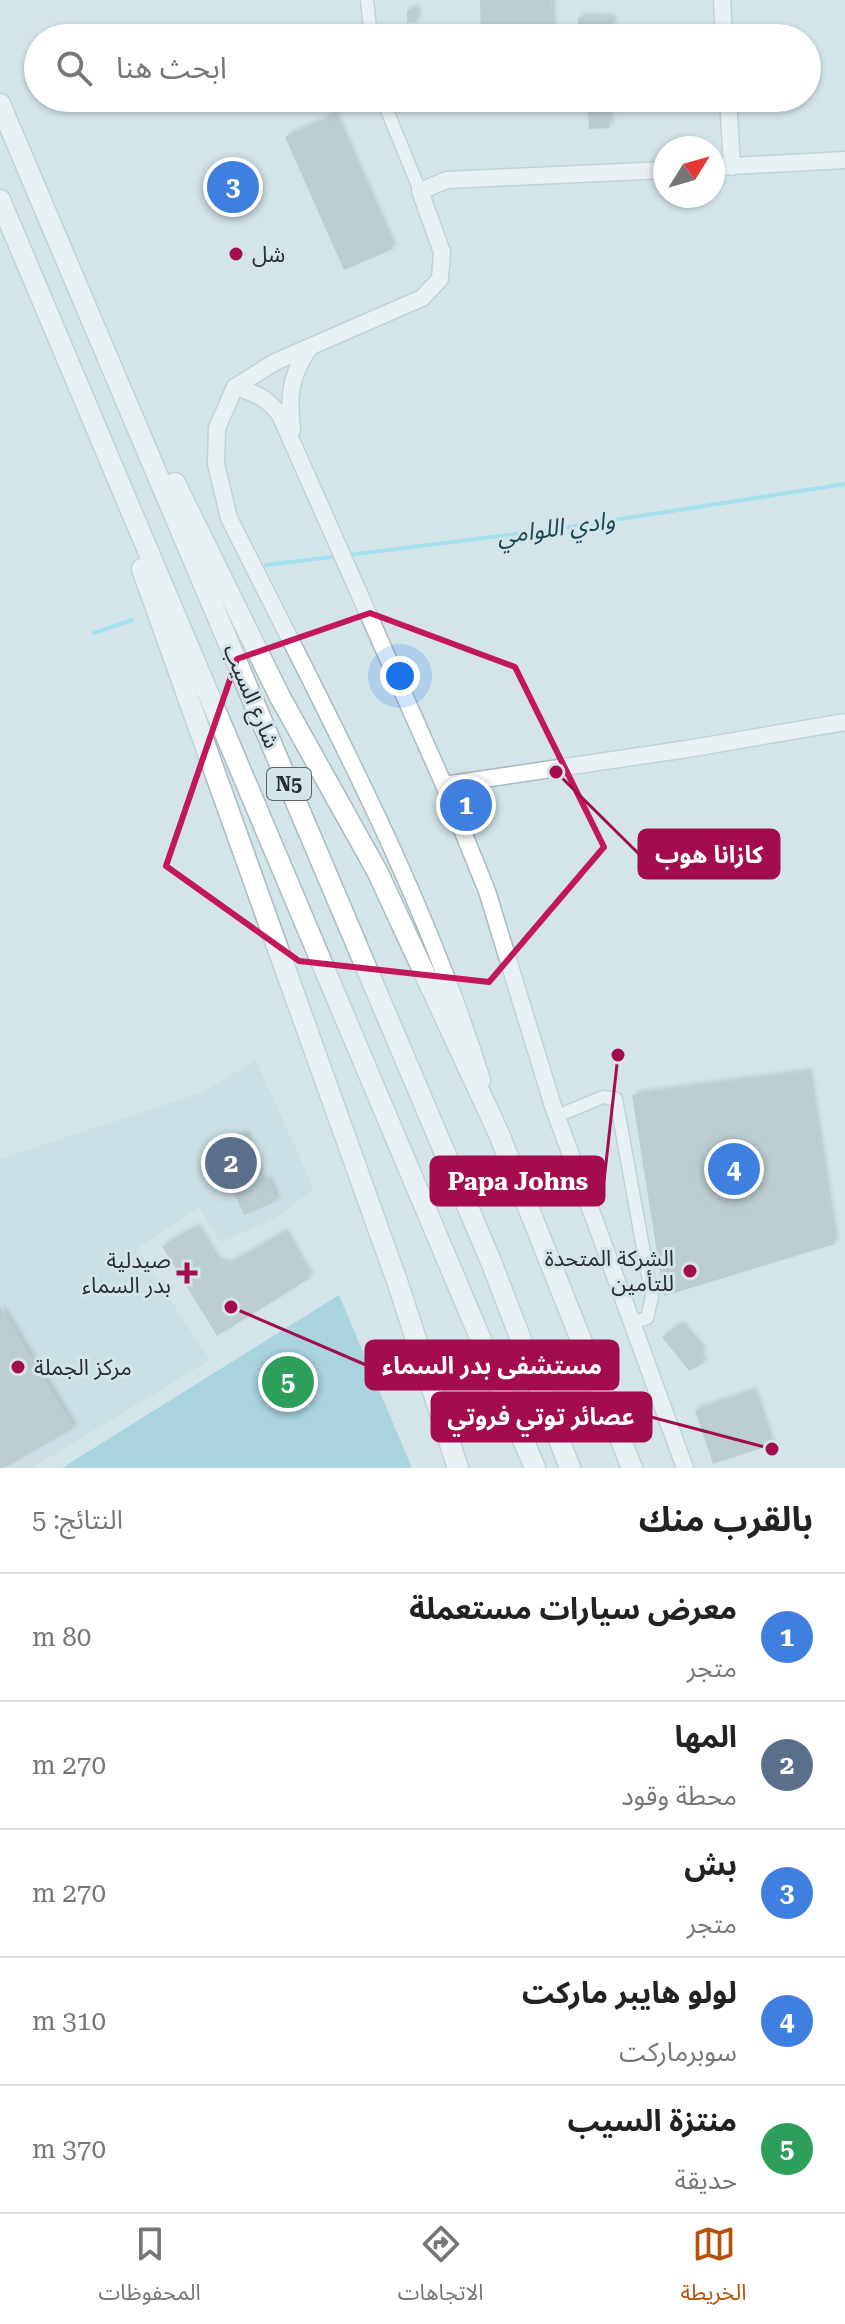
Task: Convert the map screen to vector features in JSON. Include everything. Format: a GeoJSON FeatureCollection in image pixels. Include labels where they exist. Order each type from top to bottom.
{"type":"FeatureCollection","features":[{"type":"Feature","properties":{"kind":"highway","name":"شارع السيب"},"geometry":{"type":"LineString","coordinates":[[0,104],[486,1250],[570,1468]]}},
{"type":"Feature","properties":{"kind":"highway","name":"شارع السيب"},"geometry":{"type":"LineString","coordinates":[[0,200],[535,1468]]}},
{"type":"Feature","properties":{"kind":"highway"},"geometry":{"type":"LineString","coordinates":[[45,209],[280,697],[377,871],[499,1134],[632,1468]]}},
{"type":"Feature","properties":{"kind":"highway"},"geometry":{"type":"LineString","coordinates":[[112,469],[158,620],[465,1468]]}},
{"type":"Feature","properties":{"kind":"highway"},"geometry":{"type":"LineString","coordinates":[[429,1374],[458,1468]]}},
{"type":"Feature","properties":{"kind":"street"},"geometry":{"type":"LineString","coordinates":[[367,0],[370,24]]}},
{"type":"Feature","properties":{"kind":"street"},"geometry":{"type":"LineString","coordinates":[[722,0],[723,24]]}},
{"type":"Feature","properties":{"kind":"street"},"geometry":{"type":"LineString","coordinates":[[388,112],[442,252],[440,279],[422,298],[275,362],[235,387],[217,428],[216,464],[229,518],[381,824],[457,997],[499,1134]]}},
{"type":"Feature","properties":{"kind":"street"},"geometry":{"type":"LineString","coordinates":[[729,112],[732,167]]}},
{"type":"Feature","properties":{"kind":"street"},"geometry":{"type":"LineString","coordinates":[[725,167],[845,160]]}},
{"type":"Feature","properties":{"kind":"street"},"geometry":{"type":"LineString","coordinates":[[420,191],[447,180],[653,171]]}},
{"type":"Feature","properties":{"kind":"street"},"geometry":{"type":"LineString","coordinates":[[294,442],[290,387],[295,367],[311,345]]}},
{"type":"Feature","properties":{"kind":"street"},"geometry":{"type":"LineString","coordinates":[[235,387],[269,400],[294,442],[444,785],[487,891],[557,1116],[685,1468]]}},
{"type":"Feature","properties":{"kind":"street"},"geometry":{"type":"LineString","coordinates":[[444,785],[845,722]]}},
{"type":"Feature","properties":{"kind":"street"},"geometry":{"type":"LineString","coordinates":[[557,1116],[603,1097],[616,1099],[652,1297],[647,1318],[634,1322]]}},
{"type":"Feature","properties":{"kind":"highlighted area"},"geometry":{"type":"Polygon","coordinates":[[[370,613],[515,667],[604,847],[489,982],[299,961],[166,866],[237,659],[370,613]]]}},
{"type":"Feature","properties":{"kind":"shaded area"},"geometry":{"type":"Polygon","coordinates":[[[256,1060],[314,1189],[279,1216],[220,1243],[199,1207],[137,1249],[210,1360],[32,1468],[0,1468],[0,1159],[203,1092],[256,1060]]]}},
{"type":"Feature","properties":{"kind":"shaded area"},"geometry":{"type":"Polygon","coordinates":[[[339,1295],[412,1468],[62,1468],[339,1295]]]}},
{"type":"Feature","properties":{"kind":"building"},"geometry":{"type":"Polygon","coordinates":[[[480,0],[551,0],[552,24],[481,24],[480,0]]]}},
{"type":"Feature","properties":{"kind":"building"},"geometry":{"type":"Polygon","coordinates":[[[416,9],[417,22],[407,23],[407,10],[416,9]]]}},
{"type":"Feature","properties":{"kind":"building"},"geometry":{"type":"Polygon","coordinates":[[[578,17],[612,18],[612,24],[578,24],[578,17]]]}},
{"type":"Feature","properties":{"kind":"building"},"geometry":{"type":"Polygon","coordinates":[[[588,112],[609,112],[610,128],[589,129],[588,112]]]}},
{"type":"Feature","properties":{"kind":"building"},"geometry":{"type":"Polygon","coordinates":[[[334,115],[393,249],[344,270],[285,137],[334,115]]]}},
{"type":"Feature","properties":{"kind":"building"},"geometry":{"type":"Polygon","coordinates":[[[808,1072],[835,1244],[664,1296],[632,1095],[808,1072]]]}},
{"type":"Feature","properties":{"kind":"building"},"geometry":{"type":"Polygon","coordinates":[[[245,1133],[262,1183],[268,1179],[277,1201],[244,1215],[234,1193],[239,1191],[230,1168],[212,1176],[202,1151],[245,1133]]]}},
{"type":"Feature","properties":{"kind":"building"},"geometry":{"type":"Polygon","coordinates":[[[196,1227],[218,1262],[229,1264],[284,1232],[310,1278],[217,1336],[162,1246],[196,1227]]]}},
{"type":"Feature","properties":{"kind":"building","name":"مركز الجملة"},"geometry":{"type":"Polygon","coordinates":[[[0,1306],[74,1428],[4,1468],[0,1468],[0,1306]]]}},
{"type":"Feature","properties":{"kind":"building"},"geometry":{"type":"Polygon","coordinates":[[[680,1324],[703,1352],[699,1354],[704,1363],[689,1371],[662,1337],[680,1324]]]}},
{"type":"Feature","properties":{"kind":"building"},"geometry":{"type":"Polygon","coordinates":[[[753,1391],[771,1445],[713,1464],[695,1410],[753,1391]]]}},
{"type":"Feature","properties":{"kind":"waterway","name":"وادي اللوامي"},"geometry":{"type":"LineString","coordinates":[[348,555],[563,528],[845,484]]}},
{"type":"Feature","properties":{"kind":"waterway","name":"وادي اللوامي"},"geometry":{"type":"LineString","coordinates":[[266,565],[339,556]]}},
{"type":"Feature","properties":{"kind":"waterway","name":"وادي اللوامي"},"geometry":{"type":"LineString","coordinates":[[94,633],[132,620]]}},
{"type":"Feature","properties":{"kind":"place","name":"بش"},"geometry":{"type":"Point","coordinates":[233,187]}},
{"type":"Feature","properties":{"kind":"place","name":"شل"},"geometry":{"type":"Point","coordinates":[236,254]}},
{"type":"Feature","properties":{"kind":"place","name":"كازانا هوب"},"geometry":{"type":"Point","coordinates":[556,772]}},
{"type":"Feature","properties":{"kind":"place","name":"معرض سيارات مستعملة"},"geometry":{"type":"Point","coordinates":[466,805]}},
{"type":"Feature","properties":{"kind":"place","name":"Papa Johns"},"geometry":{"type":"Point","coordinates":[618,1055]}},
{"type":"Feature","properties":{"kind":"place","name":"المها"},"geometry":{"type":"Point","coordinates":[231,1163]}},
{"type":"Feature","properties":{"kind":"place","name":"لولو هايبر ماركت"},"geometry":{"type":"Point","coordinates":[734,1169]}},
{"type":"Feature","properties":{"kind":"place","name":"الشركة المتحدة للتأمين"},"geometry":{"type":"Point","coordinates":[690,1271]}},
{"type":"Feature","properties":{"kind":"place","name":"صيدلية بدر السماء"},"geometry":{"type":"Point","coordinates":[187,1273]}},
{"type":"Feature","properties":{"kind":"place","name":"مستشفى بدر السماء"},"geometry":{"type":"Point","coordinates":[231,1307]}},
{"type":"Feature","properties":{"kind":"place","name":"مركز الجملة"},"geometry":{"type":"Point","coordinates":[18,1367]}},
{"type":"Feature","properties":{"kind":"place","name":"منتزة السيب"},"geometry":{"type":"Point","coordinates":[288,1382]}},
{"type":"Feature","properties":{"kind":"place","name":"عصائر توتي فروتي"},"geometry":{"type":"Point","coordinates":[772,1449]}}]}
